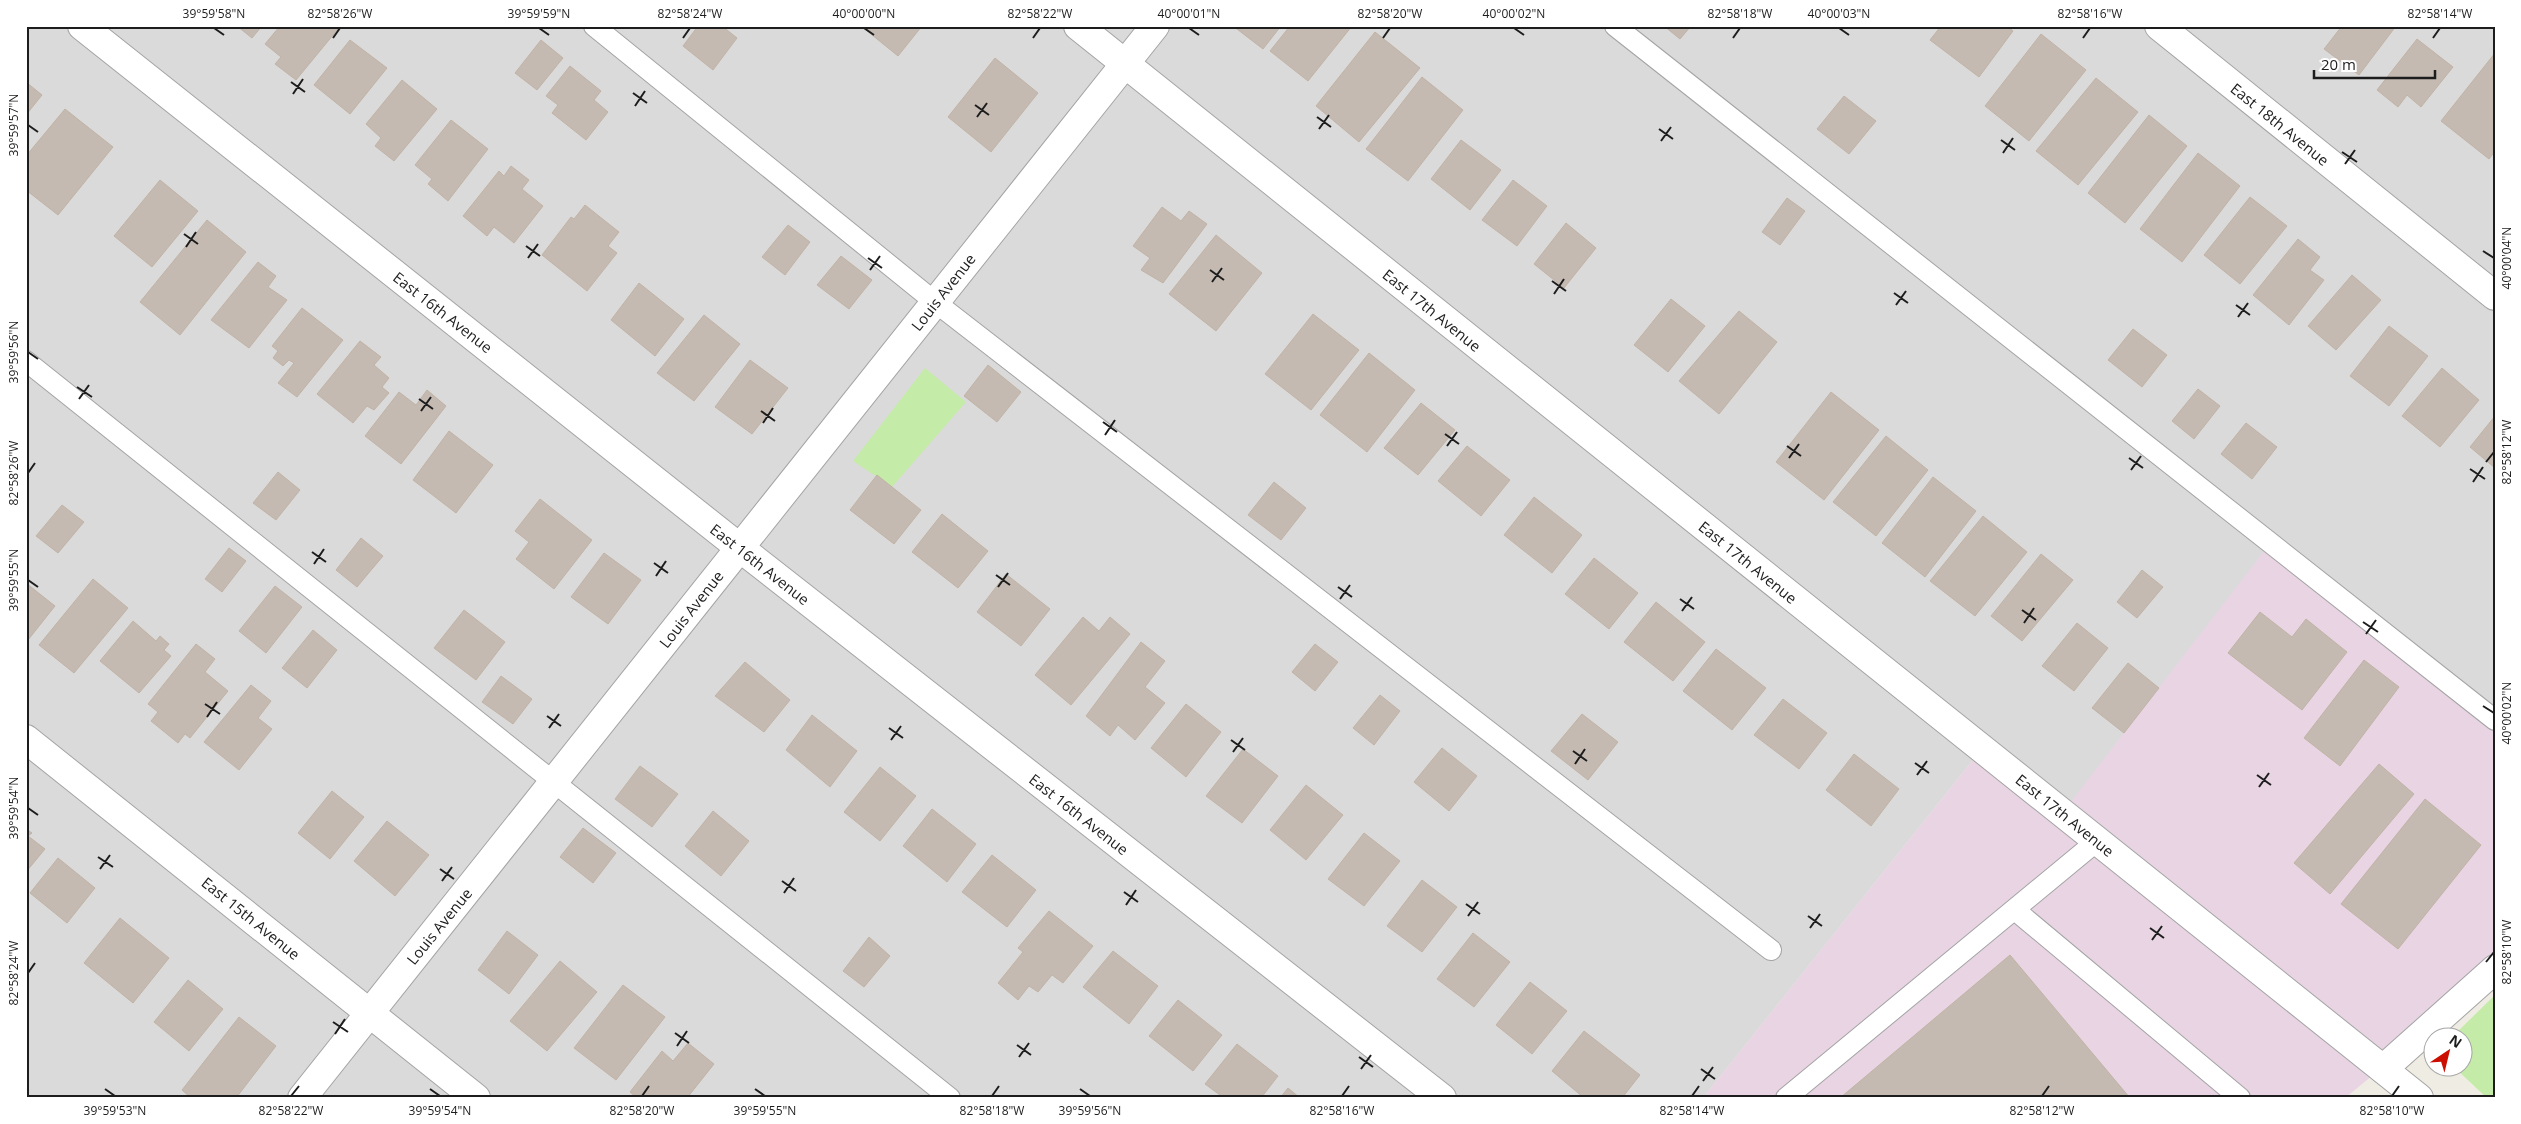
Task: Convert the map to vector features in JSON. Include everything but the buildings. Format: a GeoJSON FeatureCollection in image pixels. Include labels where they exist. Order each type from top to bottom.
{"type":"FeatureCollection","features":[{"type":"Feature","properties":{"kind":"street","name":"East 16th Avenue"},"geometry":{"type":"LineString","coordinates":[[82,26],[740,548],[1442,1098]]}},
{"type":"Feature","properties":{"kind":"street","name":"East 17th Avenue"},"geometry":{"type":"LineString","coordinates":[[1078,26],[2419,1098]]}},
{"type":"Feature","properties":{"kind":"street","name":"Louis Avenue"},"geometry":{"type":"LineString","coordinates":[[302,1098],[1154,26]]}},
{"type":"Feature","properties":{"kind":"street","name":"East 18th Avenue"},"geometry":{"type":"LineString","coordinates":[[2159,26],[2495,296]]}},
{"type":"Feature","properties":{"kind":"street","name":"East 15th Avenue"},"geometry":{"type":"LineString","coordinates":[[26,739],[476,1098]]}},
{"type":"Feature","properties":{"kind":"street"},"geometry":{"type":"LineString","coordinates":[[2383,1069],[2495,969]]}},
{"type":"Feature","properties":{"kind":"lane"},"geometry":{"type":"LineString","coordinates":[[594,26],[935,302],[1771,950]]}},
{"type":"Feature","properties":{"kind":"lane"},"geometry":{"type":"LineString","coordinates":[[1615,26],[2495,720]]}},
{"type":"Feature","properties":{"kind":"lane"},"geometry":{"type":"LineString","coordinates":[[26,361],[950,1098]]}},
{"type":"Feature","properties":{"kind":"lane"},"geometry":{"type":"LineString","coordinates":[[1786,1098],[2097,841]]}},
{"type":"Feature","properties":{"kind":"lane"},"geometry":{"type":"LineString","coordinates":[[2015,910],[2240,1098]]}},
{"type":"Feature","properties":{"kind":"shaded area"},"geometry":{"type":"Polygon","coordinates":[[[26,26],[2495,26],[2495,714],[2062,812],[1980,751],[1703,1098],[26,1098],[26,26]]]}},
{"type":"Feature","properties":{"kind":"shaded area"},"geometry":{"type":"Polygon","coordinates":[[[2272,541],[2495,714],[2495,975],[2433,1026],[2424,1026],[2424,1033],[2345,1098],[1703,1098],[1980,751],[2063,812],[2272,541]]]}},
{"type":"Feature","properties":{"kind":"green space"},"geometry":{"type":"Polygon","coordinates":[[[925,368],[966,402],[892,487],[853,461],[925,368]]]}},
{"type":"Feature","properties":{"kind":"green space"},"geometry":{"type":"Polygon","coordinates":[[[2495,995],[2495,1098],[2487,1098],[2464,1076],[2474,1076],[2474,1026],[2463,1026],[2495,995]]]}}]}
